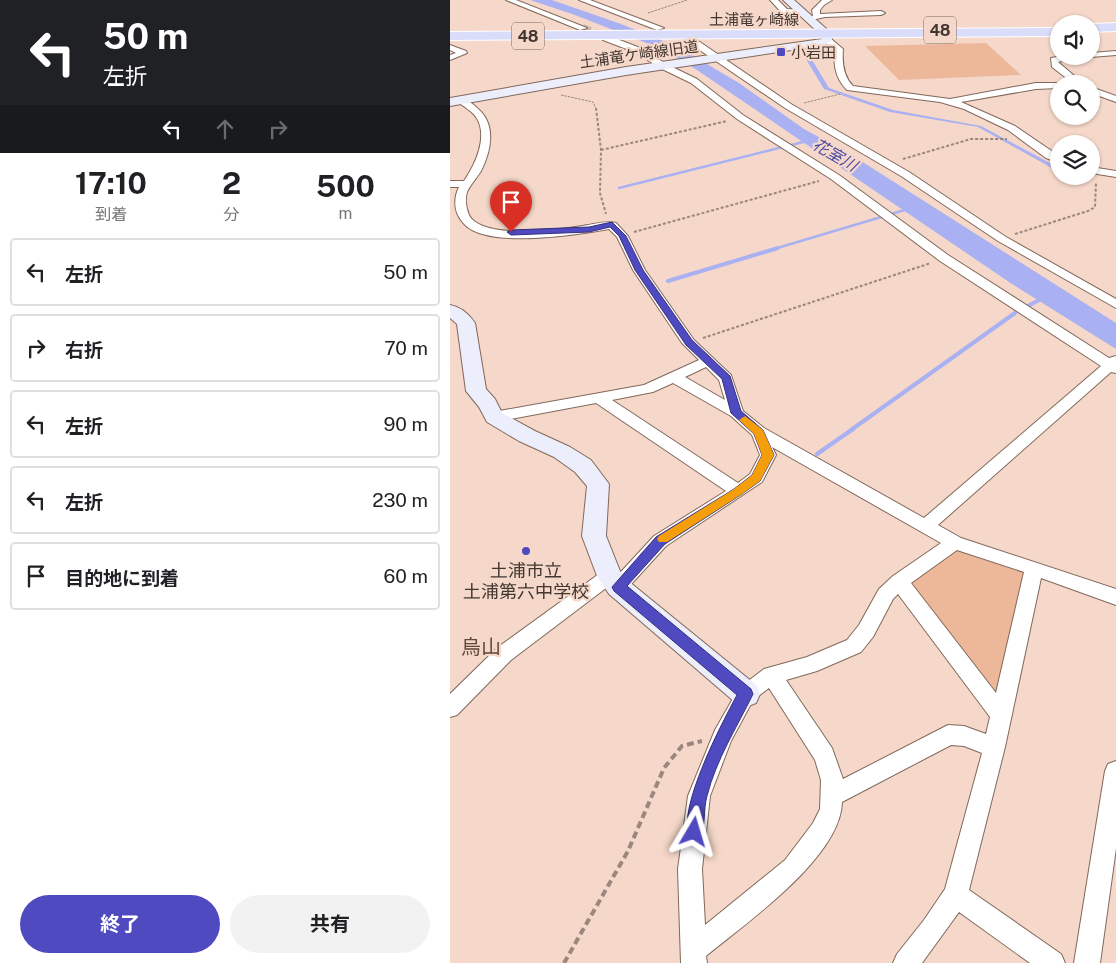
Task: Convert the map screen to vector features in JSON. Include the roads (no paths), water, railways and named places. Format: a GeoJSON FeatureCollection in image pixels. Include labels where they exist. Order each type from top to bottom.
{"type":"FeatureCollection","features":[{"type":"Feature","properties":{"kind":"main road"},"geometry":{"type":"LineString","coordinates":[[1100,30],[1116,29]]}},
{"type":"Feature","properties":{"kind":"main road","name":"土浦竜ヶ崎線"},"geometry":{"type":"LineString","coordinates":[[450,34],[604,35],[660,32],[825,35],[1050,31]]}},
{"type":"Feature","properties":{"kind":"street"},"geometry":{"type":"LineString","coordinates":[[510,0],[583,28]]}},
{"type":"Feature","properties":{"kind":"street"},"geometry":{"type":"LineString","coordinates":[[583,0],[633,18],[660,32]]}},
{"type":"Feature","properties":{"kind":"street"},"geometry":{"type":"LineString","coordinates":[[774,0],[784,11],[810,16],[881,13]]}},
{"type":"Feature","properties":{"kind":"street"},"geometry":{"type":"LineString","coordinates":[[788,0],[810,16],[839,49],[838,60],[845,84],[850,88],[948,102],[982,114],[1026,137],[1040,150],[1050,155]]}},
{"type":"Feature","properties":{"kind":"street"},"geometry":{"type":"LineString","coordinates":[[810,16],[817,6],[828,0]]}},
{"type":"Feature","properties":{"kind":"street"},"geometry":{"type":"LineString","coordinates":[[604,35],[640,51],[694,81],[740,118],[835,177],[944,258],[1114,364],[926,526]]}},
{"type":"Feature","properties":{"kind":"street","name":"土浦竜ケ崎線旧道"},"geometry":{"type":"LineString","coordinates":[[456,101],[530,87],[816,45],[825,35]]}},
{"type":"Feature","properties":{"kind":"street"},"geometry":{"type":"LineString","coordinates":[[688,38],[714,59],[788,106],[888,164],[1002,239],[1116,304]]}},
{"type":"Feature","properties":{"kind":"street"},"geometry":{"type":"LineString","coordinates":[[450,47],[463,53],[450,58]]}},
{"type":"Feature","properties":{"kind":"street"},"geometry":{"type":"LineString","coordinates":[[1100,54],[1116,53]]}},
{"type":"Feature","properties":{"kind":"street"},"geometry":{"type":"LineString","coordinates":[[1055,65],[1068,75]]}},
{"type":"Feature","properties":{"kind":"street"},"geometry":{"type":"LineString","coordinates":[[948,102],[1036,86],[1050,85]]}},
{"type":"Feature","properties":{"kind":"street"},"geometry":{"type":"LineString","coordinates":[[1100,94],[1116,99]]}},
{"type":"Feature","properties":{"kind":"street"},"geometry":{"type":"LineString","coordinates":[[456,101],[480,116],[484,124],[485,146],[480,163],[462,194],[461,208],[464,217],[478,228],[524,233],[589,230],[612,224],[622,236],[639,270],[689,342],[726,378],[736,413]]}},
{"type":"Feature","properties":{"kind":"street"},"geometry":{"type":"LineString","coordinates":[[1100,168],[1116,174]]}},
{"type":"Feature","properties":{"kind":"street"},"geometry":{"type":"LineString","coordinates":[[450,184],[468,184]]}},
{"type":"Feature","properties":{"kind":"street"},"geometry":{"type":"LineString","coordinates":[[450,310],[466,323],[476,391],[488,404],[494,417],[527,436],[562,452],[583,466],[598,484],[594,536],[614,581],[746,694]]}},
{"type":"Feature","properties":{"kind":"street"},"geometry":{"type":"LineString","coordinates":[[494,417],[648,389],[708,361]]}},
{"type":"Feature","properties":{"kind":"street"},"geometry":{"type":"LineString","coordinates":[[673,378],[736,413],[759,432],[955,543],[1116,597]]}},
{"type":"Feature","properties":{"kind":"street"},"geometry":{"type":"LineString","coordinates":[[600,399],[738,492]]}},
{"type":"Feature","properties":{"kind":"street"},"geometry":{"type":"LineString","coordinates":[[450,708],[504,654],[614,581],[660,541],[738,492],[756,478],[768,455],[759,432]]}},
{"type":"Feature","properties":{"kind":"street"},"geometry":{"type":"LineString","coordinates":[[695,956],[690,868],[699,796],[722,737],[746,694],[771,675],[810,665],[854,646],[866,631],[886,594],[899,580],[955,543]]}},
{"type":"Feature","properties":{"kind":"street"},"geometry":{"type":"LineString","coordinates":[[906,963],[933,929],[956,895],[994,746],[1034,568]]}},
{"type":"Feature","properties":{"kind":"street"},"geometry":{"type":"LineString","coordinates":[[899,580],[1001,715]]}},
{"type":"Feature","properties":{"kind":"street"},"geometry":{"type":"LineString","coordinates":[[695,956],[793,868],[821,832],[831,811],[832,780],[824,755],[771,675]]}},
{"type":"Feature","properties":{"kind":"street"},"geometry":{"type":"LineString","coordinates":[[831,796],[938,742],[948,734],[964,736],[994,746]]}},
{"type":"Feature","properties":{"kind":"street"},"geometry":{"type":"LineString","coordinates":[[1087,963],[1114,804],[1116,771]]}},
{"type":"Feature","properties":{"kind":"street"},"geometry":{"type":"LineString","coordinates":[[956,895],[1052,963]]}},
{"type":"Feature","properties":{"kind":"water","name":"花室川"},"geometry":{"type":"Polygon","coordinates":[[[530,0],[552,0],[621,24],[678,47],[739,83],[804,129],[850,154],[1116,323],[1116,349],[1009,282],[694,68],[654,46],[575,15],[530,0]]]}},
{"type":"Feature","properties":{"kind":"water"},"geometry":{"type":"Polygon","coordinates":[[[800,49],[806,50],[829,88],[893,110],[981,126],[1050,163],[1050,167],[978,127],[890,112],[824,89],[800,49]]]}},
{"type":"Feature","properties":{"kind":"waterway","name":"花室川"},"geometry":{"type":"LineString","coordinates":[[619,188],[807,141]]}},
{"type":"Feature","properties":{"kind":"waterway"},"geometry":{"type":"LineString","coordinates":[[774,249],[908,209]]}},
{"type":"Feature","properties":{"kind":"waterway"},"geometry":{"type":"LineString","coordinates":[[668,281],[778,248]]}},
{"type":"Feature","properties":{"kind":"waterway"},"geometry":{"type":"LineString","coordinates":[[1026,307],[1043,298]]}},
{"type":"Feature","properties":{"kind":"waterway"},"geometry":{"type":"LineString","coordinates":[[851,430],[1015,313]]}},
{"type":"Feature","properties":{"kind":"waterway"},"geometry":{"type":"LineString","coordinates":[[817,454],[853,429]]}},
{"type":"Feature","properties":{"kind":"tunnel"},"geometry":{"type":"LineString","coordinates":[[583,28],[606,38]]}},
{"type":"Feature","properties":{"kind":"place","name":"小岩田"},"geometry":{"type":"Point","coordinates":[781,52]}},
{"type":"Feature","properties":{"kind":"place","name":"土浦市立 土浦第六中学校"},"geometry":{"type":"Point","coordinates":[526,551]}},
{"type":"Feature","properties":{"kind":"district","name":"烏山"},"geometry":{"type":"Point","coordinates":[481,647]}}]}
